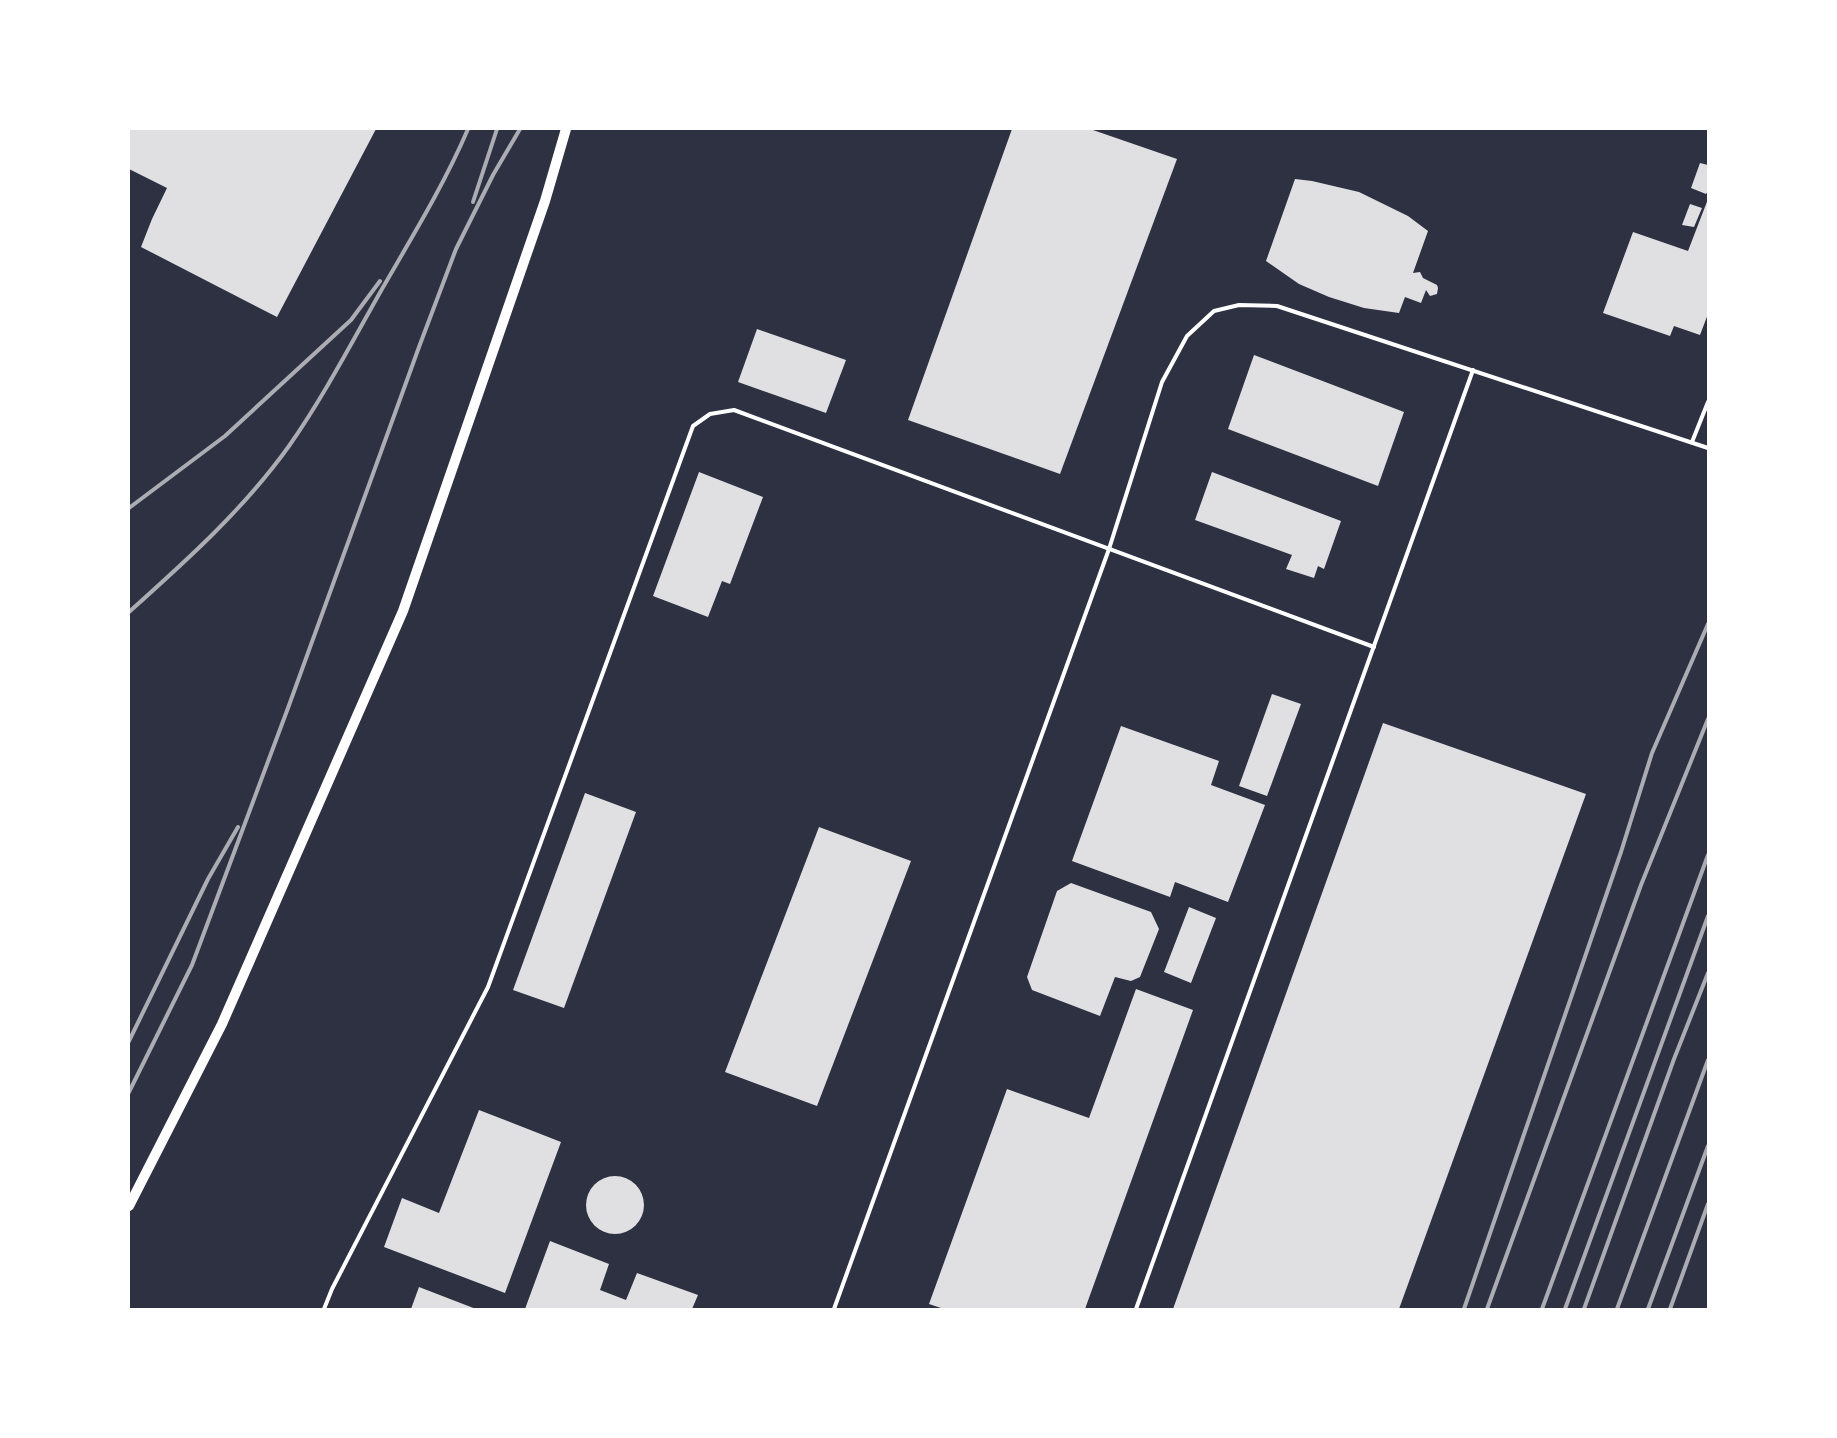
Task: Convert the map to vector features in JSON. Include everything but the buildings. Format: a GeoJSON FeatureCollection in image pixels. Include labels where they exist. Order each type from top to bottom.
{"type":"FeatureCollection","features":[{"type":"Feature","properties":{"kind":"main road"},"geometry":{"type":"LineString","coordinates":[[129,1206],[222,1024],[403,612],[545,201],[566,129]]}},
{"type":"Feature","properties":{"kind":"lane"},"geometry":{"type":"LineString","coordinates":[[834,1309],[1109,550],[1162,382],[1187,336],[1214,311],[1239,305],[1277,306],[1708,448]]}},
{"type":"Feature","properties":{"kind":"lane"},"geometry":{"type":"LineString","coordinates":[[1136,1309],[1473,370]]}},
{"type":"Feature","properties":{"kind":"lane"},"geometry":{"type":"LineString","coordinates":[[1692,442],[1708,402]]}},
{"type":"Feature","properties":{"kind":"lane"},"geometry":{"type":"LineString","coordinates":[[324,1309],[332,1289],[488,987],[693,426],[710,414],[734,410],[1374,647]]}},
{"type":"Feature","properties":{"kind":"railway"},"geometry":{"type":"LineString","coordinates":[[129,612],[193,554],[234,513],[289,446],[326,388],[427,210],[449,170],[468,129]]}},
{"type":"Feature","properties":{"kind":"railway"},"geometry":{"type":"LineString","coordinates":[[473,202],[497,129]]}},
{"type":"Feature","properties":{"kind":"railway"},"geometry":{"type":"LineString","coordinates":[[129,1092],[192,965],[456,249],[493,175],[520,129]]}},
{"type":"Feature","properties":{"kind":"railway"},"geometry":{"type":"LineString","coordinates":[[129,508],[225,436],[351,320],[380,281]]}},
{"type":"Feature","properties":{"kind":"railway"},"geometry":{"type":"LineString","coordinates":[[1464,1309],[1621,852],[1652,753],[1708,624]]}},
{"type":"Feature","properties":{"kind":"railway"},"geometry":{"type":"LineString","coordinates":[[1487,1309],[1641,885],[1708,719]]}},
{"type":"Feature","properties":{"kind":"railway"},"geometry":{"type":"LineString","coordinates":[[129,1041],[208,879],[238,827]]}},
{"type":"Feature","properties":{"kind":"railway"},"geometry":{"type":"LineString","coordinates":[[1542,1309],[1708,855]]}},
{"type":"Feature","properties":{"kind":"railway"},"geometry":{"type":"LineString","coordinates":[[1565,1309],[1708,916]]}},
{"type":"Feature","properties":{"kind":"railway"},"geometry":{"type":"LineString","coordinates":[[1584,1309],[1674,1059],[1708,973]]}},
{"type":"Feature","properties":{"kind":"railway"},"geometry":{"type":"LineString","coordinates":[[1617,1309],[1708,1060]]}},
{"type":"Feature","properties":{"kind":"railway"},"geometry":{"type":"LineString","coordinates":[[1648,1309],[1708,1146]]}},
{"type":"Feature","properties":{"kind":"railway"},"geometry":{"type":"LineString","coordinates":[[1670,1309],[1708,1204]]}}]}
